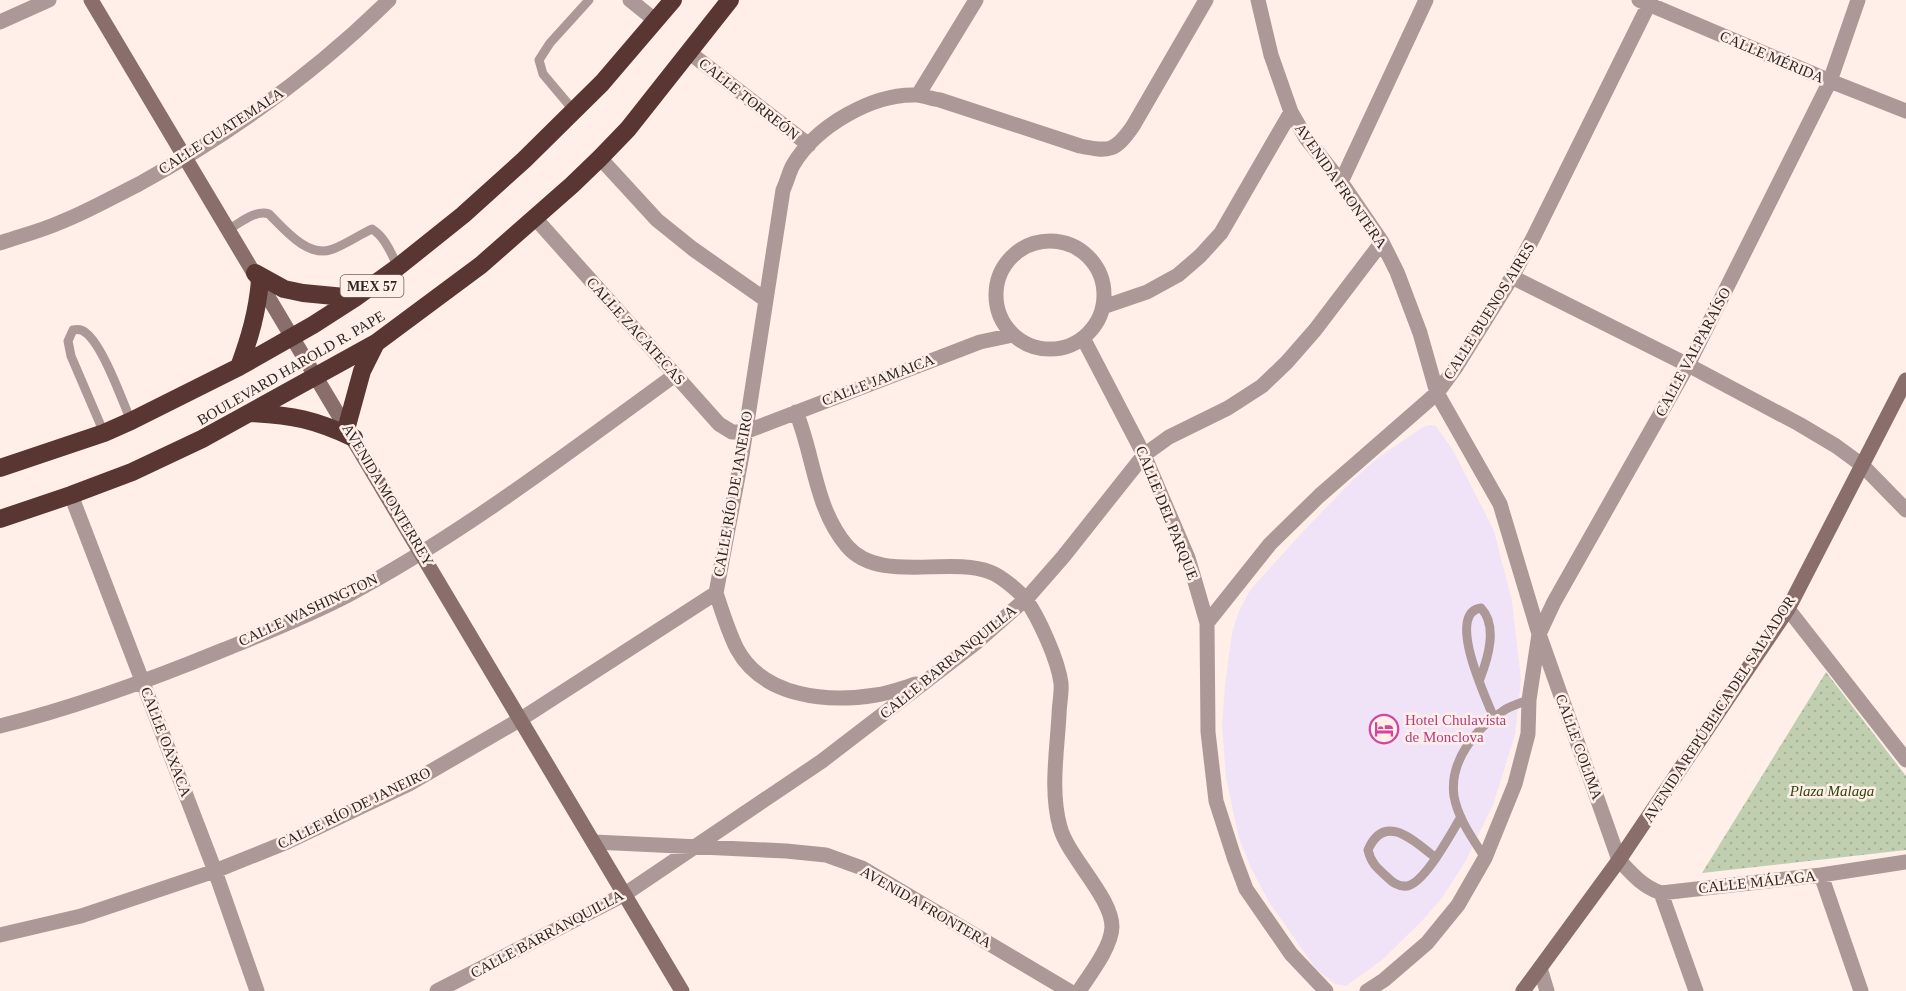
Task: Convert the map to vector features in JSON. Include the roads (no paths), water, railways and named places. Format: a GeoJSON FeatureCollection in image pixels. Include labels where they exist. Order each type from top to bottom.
{"type":"FeatureCollection","features":[{"type":"Feature","properties":{"kind":"highway","name":"BOULEVARD HAROLD R. PAPE"},"geometry":{"type":"LineString","coordinates":[[0,519],[132,472],[252,413],[376,343],[481,265],[600,158],[628,129],[730,0]]}},
{"type":"Feature","properties":{"kind":"highway","name":"BOULEVARD HAROLD R. PAPE"},"geometry":{"type":"LineString","coordinates":[[0,468],[104,433],[131,421],[239,367],[355,298],[398,267],[489,192],[575,112],[656,21],[668,2]]}},
{"type":"Feature","properties":{"kind":"highway"},"geometry":{"type":"LineString","coordinates":[[239,367],[251,336],[258,303],[257,277],[284,289],[355,298]]}},
{"type":"Feature","properties":{"kind":"highway"},"geometry":{"type":"LineString","coordinates":[[252,413],[298,417],[350,432],[362,371],[376,343]]}},
{"type":"Feature","properties":{"kind":"street"},"geometry":{"type":"LineString","coordinates":[[0,22],[49,0]]}},
{"type":"Feature","properties":{"kind":"street","name":"AVENIDA MONTERREY"},"geometry":{"type":"LineString","coordinates":[[91,0],[682,991]]}},
{"type":"Feature","properties":{"kind":"street","name":"CALLE GUATEMALA"},"geometry":{"type":"LineString","coordinates":[[0,243],[61,222],[186,158],[287,88],[389,0]]}},
{"type":"Feature","properties":{"kind":"street"},"geometry":{"type":"LineString","coordinates":[[630,0],[656,21]]}},
{"type":"Feature","properties":{"kind":"street"},"geometry":{"type":"LineString","coordinates":[[918,95],[976,0]]}},
{"type":"Feature","properties":{"kind":"street","name":"CALLE RÍO DE JANEIRO"},"geometry":{"type":"LineString","coordinates":[[0,935],[81,915],[215,871],[287,842],[409,784],[521,719],[716,593],[745,432],[783,190],[793,165],[809,145],[848,114],[875,101],[918,95],[940,100],[1080,146],[1097,150],[1111,148],[1122,142],[1133,126],[1206,0]]}},
{"type":"Feature","properties":{"kind":"street","name":"AVENIDA FRONTERA"},"geometry":{"type":"LineString","coordinates":[[1258,0],[1271,55],[1291,112],[1306,138],[1341,182],[1382,242],[1397,272],[1420,333],[1437,393],[1500,504],[1539,634]]}},
{"type":"Feature","properties":{"kind":"street"},"geometry":{"type":"LineString","coordinates":[[1341,182],[1426,0]]}},
{"type":"Feature","properties":{"kind":"street","name":"CALLE VALPARAÍSO"},"geometry":{"type":"LineString","coordinates":[[1367,991],[1384,980],[1427,943],[1458,905],[1485,858],[1515,784],[1528,734],[1528,700],[1539,634],[1554,602],[1688,365],[1830,81],[1858,0]]}},
{"type":"Feature","properties":{"kind":"street","name":"CALLE MÉRIDA"},"geometry":{"type":"LineString","coordinates":[[1647,2],[1830,81],[1906,111]]}},
{"type":"Feature","properties":{"kind":"street","name":"CALLE BUENOS AIRES"},"geometry":{"type":"LineString","coordinates":[[1207,623],[1270,544],[1319,496],[1437,393],[1456,367],[1512,277],[1539,228],[1647,2]]}},
{"type":"Feature","properties":{"kind":"street","name":"CALLE TORREÓN"},"geometry":{"type":"LineString","coordinates":[[690,53],[809,145]]}},
{"type":"Feature","properties":{"kind":"street"},"geometry":{"type":"LineString","coordinates":[[1103,307],[1147,292],[1178,275],[1200,256],[1221,233],[1291,112]]}},
{"type":"Feature","properties":{"kind":"street"},"geometry":{"type":"LineString","coordinates":[[600,158],[657,220],[693,249],[766,300]]}},
{"type":"Feature","properties":{"kind":"street","name":"CALLE ZACATECAS"},"geometry":{"type":"LineString","coordinates":[[535,218],[719,424],[732,432],[745,432]]}},
{"type":"Feature","properties":{"kind":"street"},"geometry":{"type":"LineString","coordinates":[[1042,241],[1059,241],[1076,247],[1090,258],[1099,273],[1104,290],[1103,307],[1099,319],[1083,338],[1066,347],[1047,349],[1029,345],[1013,335],[1002,321],[996,305],[996,287],[1001,271],[1011,256],[1025,246],[1042,241]]}},
{"type":"Feature","properties":{"kind":"street","name":"CALLE BARRANQUILLA"},"geometry":{"type":"LineString","coordinates":[[437,991],[625,894],[822,761],[977,642],[1025,600],[1063,557],[1144,455],[1169,437],[1228,408],[1262,386],[1287,362],[1315,330],[1382,242]]}},
{"type":"Feature","properties":{"kind":"street"},"geometry":{"type":"LineString","coordinates":[[1512,277],[1688,365],[1799,424],[1862,465],[1906,510]]}},
{"type":"Feature","properties":{"kind":"street","name":"CALLE JAMAICA"},"geometry":{"type":"LineString","coordinates":[[745,432],[980,342],[1013,335]]}},
{"type":"Feature","properties":{"kind":"street","name":"CALLE DEL PARQUE"},"geometry":{"type":"LineString","coordinates":[[1083,338],[1144,455],[1188,558],[1207,623],[1208,732],[1216,801],[1234,857],[1246,889],[1291,954],[1326,991]]}},
{"type":"Feature","properties":{"kind":"street","name":"CALLE WASHINGTON"},"geometry":{"type":"LineString","coordinates":[[0,726],[37,717],[144,682],[274,629],[347,596],[422,552],[552,465],[675,375]]}},
{"type":"Feature","properties":{"kind":"street","name":"AVENIDA REPÚBLICA DEL SALVADOR"},"geometry":{"type":"LineString","coordinates":[[1523,991],[1619,860],[1788,609],[1906,380]]}},
{"type":"Feature","properties":{"kind":"street"},"geometry":{"type":"LineString","coordinates":[[796,412],[831,523],[849,548],[867,561],[888,566],[962,566],[992,572],[1014,588],[1025,600],[1047,638],[1061,683],[1055,796],[1060,829],[1106,904],[1112,927],[1097,964],[1079,991]]}},
{"type":"Feature","properties":{"kind":"street","name":"CALLE OAXACA"},"geometry":{"type":"LineString","coordinates":[[71,495],[215,871],[257,991]]}},
{"type":"Feature","properties":{"kind":"street"},"geometry":{"type":"LineString","coordinates":[[716,593],[737,650],[753,670],[776,687],[802,695],[841,697],[876,695],[924,682]]}},
{"type":"Feature","properties":{"kind":"street"},"geometry":{"type":"LineString","coordinates":[[1788,609],[1906,760]]}},
{"type":"Feature","properties":{"kind":"street","name":"CALLE COLIMA"},"geometry":{"type":"LineString","coordinates":[[1539,634],[1619,860]]}},
{"type":"Feature","properties":{"kind":"street","name":"AVENIDA FRONTERA"},"geometry":{"type":"LineString","coordinates":[[594,842],[826,855],[862,868],[1069,991]]}},
{"type":"Feature","properties":{"kind":"street"},"geometry":{"type":"LineString","coordinates":[[1619,860],[1638,881],[1661,893],[1696,991]]}},
{"type":"Feature","properties":{"kind":"street","name":"CALLE MÁLAGA"},"geometry":{"type":"LineString","coordinates":[[1661,893],[1821,876],[1906,862]]}},
{"type":"Feature","properties":{"kind":"street"},"geometry":{"type":"LineString","coordinates":[[1821,876],[1861,991]]}},
{"type":"Feature","properties":{"kind":"street"},"geometry":{"type":"LineString","coordinates":[[1540,968],[1548,991]]}},
{"type":"Feature","properties":{"kind":"lane"},"geometry":{"type":"LineString","coordinates":[[575,112],[543,74],[539,60],[589,0]]}},
{"type":"Feature","properties":{"kind":"lane"},"geometry":{"type":"LineString","coordinates":[[229,229],[264,212],[305,246],[325,251],[334,249],[372,228],[384,240],[398,267]]}},
{"type":"Feature","properties":{"kind":"lane"},"geometry":{"type":"LineString","coordinates":[[104,433],[71,356],[68,341],[73,330],[79,329],[94,342],[105,361],[131,421]]}},
{"type":"Feature","properties":{"kind":"lane"},"geometry":{"type":"LineString","coordinates":[[1480,679],[1486,663],[1490,623],[1487,614],[1481,608],[1476,608],[1468,621],[1467,638],[1471,661],[1494,718]]}},
{"type":"Feature","properties":{"kind":"lane"},"geometry":{"type":"LineString","coordinates":[[1485,858],[1461,817],[1454,795],[1454,777],[1463,752],[1483,726],[1504,710],[1528,700]]}},
{"type":"Feature","properties":{"kind":"lane"},"geometry":{"type":"LineString","coordinates":[[1436,858],[1396,830],[1386,831],[1377,836],[1368,850],[1374,865],[1395,884],[1403,887],[1411,885],[1421,877],[1436,858],[1461,817]]}},
{"type":"Feature","properties":{"kind":"place","name":"Hotel Chulavista de Monclova"},"geometry":{"type":"Point","coordinates":[1384,729]}},
{"type":"Feature","properties":{"kind":"park label","name":"Plaza Malaga"},"geometry":{"type":"Point","coordinates":[1832,791]}}]}
